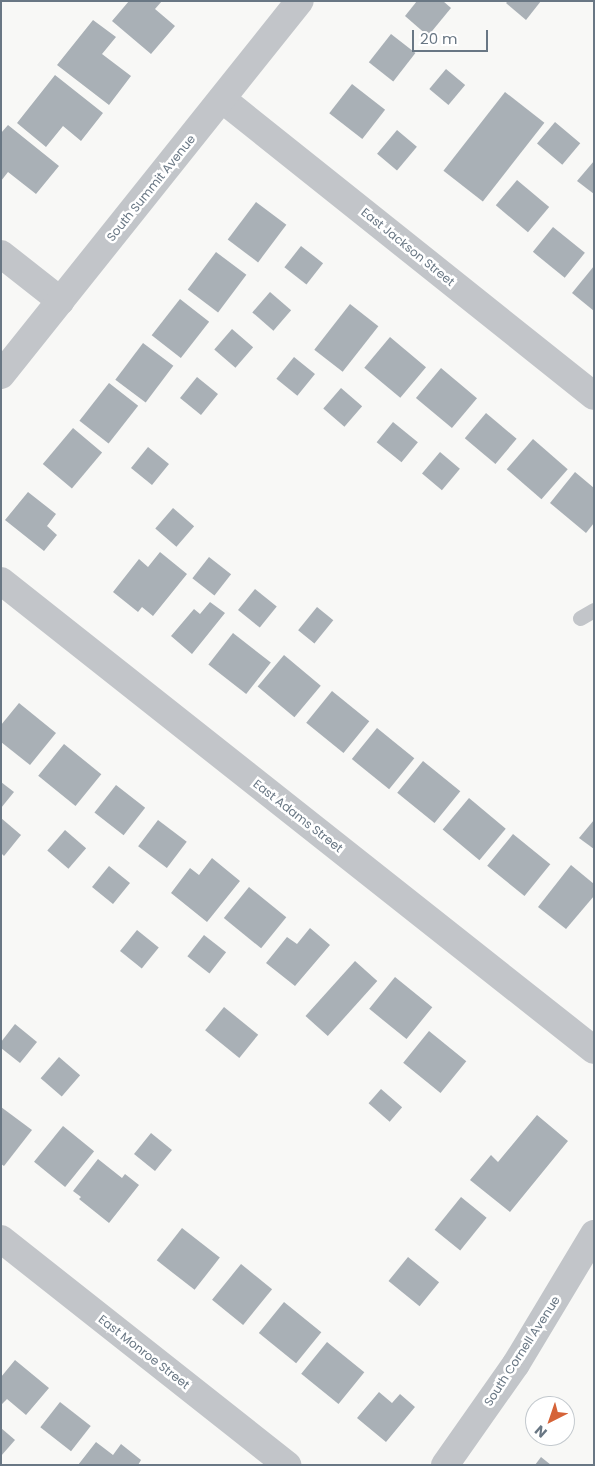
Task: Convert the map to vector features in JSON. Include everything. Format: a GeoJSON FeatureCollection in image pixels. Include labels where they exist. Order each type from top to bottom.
{"type":"FeatureCollection","features":[{"type":"Feature","properties":{"kind":"street","name":"South Summit Avenue"},"geometry":{"type":"LineString","coordinates":[[1,375],[300,1]]}},
{"type":"Feature","properties":{"kind":"street","name":"East Jackson Street"},"geometry":{"type":"LineString","coordinates":[[222,99],[594,396]]}},
{"type":"Feature","properties":{"kind":"street"},"geometry":{"type":"LineString","coordinates":[[1,254],[60,301]]}},
{"type":"Feature","properties":{"kind":"street","name":"East Adams Street"},"geometry":{"type":"LineString","coordinates":[[1,581],[594,1050]]}},
{"type":"Feature","properties":{"kind":"street","name":"South Cornell Avenue"},"geometry":{"type":"LineString","coordinates":[[445,1465],[516,1364],[594,1234]]}},
{"type":"Feature","properties":{"kind":"street","name":"East Monroe Street"},"geometry":{"type":"LineString","coordinates":[[1,1239],[286,1465]]}},
{"type":"Feature","properties":{"kind":"lane"},"geometry":{"type":"LineString","coordinates":[[580,618],[594,610]]}},
{"type":"Feature","properties":{"kind":"building"},"geometry":{"type":"Polygon","coordinates":[[[129,1],[162,1],[155,9],[175,26],[151,54],[112,21],[129,1]]]}},
{"type":"Feature","properties":{"kind":"building"},"geometry":{"type":"Polygon","coordinates":[[[417,1],[443,1],[451,8],[428,36],[405,16],[417,1]]]}},
{"type":"Feature","properties":{"kind":"building"},"geometry":{"type":"Polygon","coordinates":[[[508,1],[541,1],[526,20],[506,3],[508,1]]]}},
{"type":"Feature","properties":{"kind":"building"},"geometry":{"type":"Polygon","coordinates":[[[93,20],[116,37],[102,54],[131,76],[109,105],[57,65],[93,20]]]}},
{"type":"Feature","properties":{"kind":"building"},"geometry":{"type":"Polygon","coordinates":[[[391,34],[415,53],[393,81],[369,62],[391,34]]]}},
{"type":"Feature","properties":{"kind":"building"},"geometry":{"type":"Polygon","coordinates":[[[446,69],[465,85],[448,105],[429,89],[446,69]]]}},
{"type":"Feature","properties":{"kind":"building"},"geometry":{"type":"Polygon","coordinates":[[[55,75],[103,113],[81,141],[63,126],[46,147],[17,123],[55,75]]]}},
{"type":"Feature","properties":{"kind":"building"},"geometry":{"type":"Polygon","coordinates":[[[352,84],[385,110],[362,139],[329,113],[352,84]]]}},
{"type":"Feature","properties":{"kind":"building"},"geometry":{"type":"Polygon","coordinates":[[[505,92],[544,123],[483,202],[443,171],[505,92]]]}},
{"type":"Feature","properties":{"kind":"building"},"geometry":{"type":"Polygon","coordinates":[[[555,122],[580,143],[562,165],[537,143],[555,122]]]}},
{"type":"Feature","properties":{"kind":"building"},"geometry":{"type":"Polygon","coordinates":[[[8,125],[59,166],[36,194],[8,172],[1,181],[1,133],[8,125]]]}},
{"type":"Feature","properties":{"kind":"building"},"geometry":{"type":"Polygon","coordinates":[[[397,130],[417,147],[397,170],[377,154],[397,130]]]}},
{"type":"Feature","properties":{"kind":"building"},"geometry":{"type":"Polygon","coordinates":[[[594,161],[594,194],[577,181],[594,161]]]}},
{"type":"Feature","properties":{"kind":"building"},"geometry":{"type":"Polygon","coordinates":[[[517,180],[549,207],[528,232],[496,205],[517,180]]]}},
{"type":"Feature","properties":{"kind":"building"},"geometry":{"type":"Polygon","coordinates":[[[256,202],[286,225],[258,262],[228,240],[256,202]]]}},
{"type":"Feature","properties":{"kind":"building"},"geometry":{"type":"Polygon","coordinates":[[[553,227],[585,253],[565,278],[533,252],[553,227]]]}},
{"type":"Feature","properties":{"kind":"building"},"geometry":{"type":"Polygon","coordinates":[[[301,246],[323,263],[306,285],[284,267],[301,246]]]}},
{"type":"Feature","properties":{"kind":"building"},"geometry":{"type":"Polygon","coordinates":[[[216,252],[246,275],[218,312],[188,290],[216,252]]]}},
{"type":"Feature","properties":{"kind":"building"},"geometry":{"type":"Polygon","coordinates":[[[594,266],[594,311],[572,293],[594,266]]]}},
{"type":"Feature","properties":{"kind":"building"},"geometry":{"type":"Polygon","coordinates":[[[270,292],[291,310],[273,331],[252,312],[270,292]]]}},
{"type":"Feature","properties":{"kind":"building"},"geometry":{"type":"Polygon","coordinates":[[[180,299],[209,322],[181,358],[152,335],[180,299]]]}},
{"type":"Feature","properties":{"kind":"building"},"geometry":{"type":"Polygon","coordinates":[[[350,304],[378,326],[343,372],[314,350],[350,304]]]}},
{"type":"Feature","properties":{"kind":"building"},"geometry":{"type":"Polygon","coordinates":[[[232,329],[253,347],[235,368],[214,349],[232,329]]]}},
{"type":"Feature","properties":{"kind":"building"},"geometry":{"type":"Polygon","coordinates":[[[390,337],[426,367],[400,398],[364,368],[390,337]]]}},
{"type":"Feature","properties":{"kind":"building"},"geometry":{"type":"Polygon","coordinates":[[[143,343],[173,366],[146,403],[115,380],[143,343]]]}},
{"type":"Feature","properties":{"kind":"building"},"geometry":{"type":"Polygon","coordinates":[[[294,357],[315,374],[297,396],[276,379],[294,357]]]}},
{"type":"Feature","properties":{"kind":"building"},"geometry":{"type":"Polygon","coordinates":[[[441,368],[477,398],[452,428],[416,398],[441,368]]]}},
{"type":"Feature","properties":{"kind":"building"},"geometry":{"type":"Polygon","coordinates":[[[197,377],[218,394],[201,415],[180,398],[197,377]]]}},
{"type":"Feature","properties":{"kind":"building"},"geometry":{"type":"Polygon","coordinates":[[[109,383],[138,406],[109,444],[79,421],[109,383]]]}},
{"type":"Feature","properties":{"kind":"building"},"geometry":{"type":"Polygon","coordinates":[[[341,388],[362,406],[344,427],[323,408],[341,388]]]}},
{"type":"Feature","properties":{"kind":"building"},"geometry":{"type":"Polygon","coordinates":[[[486,413],[517,439],[495,464],[465,438],[486,413]]]}},
{"type":"Feature","properties":{"kind":"building"},"geometry":{"type":"Polygon","coordinates":[[[393,422],[418,442],[402,462],[377,442],[393,422]]]}},
{"type":"Feature","properties":{"kind":"building"},"geometry":{"type":"Polygon","coordinates":[[[73,428],[102,452],[72,488],[43,464],[73,428]]]}},
{"type":"Feature","properties":{"kind":"building"},"geometry":{"type":"Polygon","coordinates":[[[533,439],[568,469],[541,499],[507,469],[533,439]]]}},
{"type":"Feature","properties":{"kind":"building"},"geometry":{"type":"Polygon","coordinates":[[[148,447],[169,464],[152,485],[131,468],[148,447]]]}},
{"type":"Feature","properties":{"kind":"building"},"geometry":{"type":"Polygon","coordinates":[[[440,452],[460,469],[442,490],[422,473],[440,452]]]}},
{"type":"Feature","properties":{"kind":"building"},"geometry":{"type":"Polygon","coordinates":[[[575,472],[594,488],[594,523],[586,533],[550,503],[575,472]]]}},
{"type":"Feature","properties":{"kind":"building"},"geometry":{"type":"Polygon","coordinates":[[[28,492],[56,514],[47,526],[57,535],[44,551],[5,520],[28,492]]]}},
{"type":"Feature","properties":{"kind":"building"},"geometry":{"type":"Polygon","coordinates":[[[173,508],[194,526],[176,547],[155,528],[173,508]]]}},
{"type":"Feature","properties":{"kind":"building"},"geometry":{"type":"Polygon","coordinates":[[[160,552],[187,574],[153,616],[142,607],[138,612],[113,592],[139,559],[148,567],[160,552]]]}},
{"type":"Feature","properties":{"kind":"building"},"geometry":{"type":"Polygon","coordinates":[[[209,557],[231,574],[214,596],[192,578],[209,557]]]}},
{"type":"Feature","properties":{"kind":"building"},"geometry":{"type":"Polygon","coordinates":[[[255,589],[277,607],[260,628],[238,610],[255,589]]]}},
{"type":"Feature","properties":{"kind":"building"},"geometry":{"type":"Polygon","coordinates":[[[210,602],[225,613],[192,654],[171,636],[194,609],[200,614],[210,602]]]}},
{"type":"Feature","properties":{"kind":"building"},"geometry":{"type":"Polygon","coordinates":[[[317,607],[333,620],[314,644],[298,630],[317,607]]]}},
{"type":"Feature","properties":{"kind":"building"},"geometry":{"type":"Polygon","coordinates":[[[233,633],[271,663],[246,694],[208,665],[233,633]]]}},
{"type":"Feature","properties":{"kind":"building"},"geometry":{"type":"Polygon","coordinates":[[[284,655],[321,686],[294,717],[258,686],[284,655]]]}},
{"type":"Feature","properties":{"kind":"building"},"geometry":{"type":"Polygon","coordinates":[[[332,691],[369,721],[344,753],[306,723],[332,691]]]}},
{"type":"Feature","properties":{"kind":"building"},"geometry":{"type":"Polygon","coordinates":[[[19,703],[56,733],[30,765],[1,742],[1,725],[19,703]]]}},
{"type":"Feature","properties":{"kind":"building"},"geometry":{"type":"Polygon","coordinates":[[[377,728],[414,758],[389,789],[352,759],[377,728]]]}},
{"type":"Feature","properties":{"kind":"building"},"geometry":{"type":"Polygon","coordinates":[[[64,744],[101,774],[76,806],[38,776],[64,744]]]}},
{"type":"Feature","properties":{"kind":"building"},"geometry":{"type":"Polygon","coordinates":[[[423,761],[460,791],[435,823],[397,793],[423,761]]]}},
{"type":"Feature","properties":{"kind":"building"},"geometry":{"type":"Polygon","coordinates":[[[1,782],[14,792],[1,808],[1,782]]]}},
{"type":"Feature","properties":{"kind":"building"},"geometry":{"type":"Polygon","coordinates":[[[116,785],[145,808],[124,835],[94,813],[116,785]]]}},
{"type":"Feature","properties":{"kind":"building"},"geometry":{"type":"Polygon","coordinates":[[[469,798],[506,829],[479,860],[443,829],[469,798]]]}},
{"type":"Feature","properties":{"kind":"building"},"geometry":{"type":"Polygon","coordinates":[[[1,818],[21,835],[4,856],[1,853],[1,818]]]}},
{"type":"Feature","properties":{"kind":"building"},"geometry":{"type":"Polygon","coordinates":[[[158,820],[187,842],[167,868],[138,846],[158,820]]]}},
{"type":"Feature","properties":{"kind":"building"},"geometry":{"type":"Polygon","coordinates":[[[594,820],[594,849],[579,838],[594,820]]]}},
{"type":"Feature","properties":{"kind":"building"},"geometry":{"type":"Polygon","coordinates":[[[65,830],[86,848],[68,869],[47,850],[65,830]]]}},
{"type":"Feature","properties":{"kind":"building"},"geometry":{"type":"Polygon","coordinates":[[[513,834],[550,864],[525,896],[487,866],[513,834]]]}},
{"type":"Feature","properties":{"kind":"building"},"geometry":{"type":"Polygon","coordinates":[[[212,858],[240,881],[207,922],[171,893],[190,868],[199,875],[212,858]]]}},
{"type":"Feature","properties":{"kind":"building"},"geometry":{"type":"Polygon","coordinates":[[[571,865],[594,884],[594,896],[566,929],[538,907],[571,865]]]}},
{"type":"Feature","properties":{"kind":"building"},"geometry":{"type":"Polygon","coordinates":[[[109,866],[130,883],[113,904],[92,887],[109,866]]]}},
{"type":"Feature","properties":{"kind":"building"},"geometry":{"type":"Polygon","coordinates":[[[249,887],[286,917],[261,948],[224,918],[249,887]]]}},
{"type":"Feature","properties":{"kind":"building"},"geometry":{"type":"Polygon","coordinates":[[[310,928],[330,945],[295,986],[266,963],[287,937],[297,944],[310,928]]]}},
{"type":"Feature","properties":{"kind":"building"},"geometry":{"type":"Polygon","coordinates":[[[137,930],[159,948],[142,969],[120,951],[137,930]]]}},
{"type":"Feature","properties":{"kind":"building"},"geometry":{"type":"Polygon","coordinates":[[[204,935],[226,952],[209,974],[187,956],[204,935]]]}},
{"type":"Feature","properties":{"kind":"building"},"geometry":{"type":"Polygon","coordinates":[[[355,961],[377,981],[328,1036],[305,1016],[355,961]]]}},
{"type":"Feature","properties":{"kind":"building"},"geometry":{"type":"Polygon","coordinates":[[[395,977],[432,1007],[407,1039],[369,1009],[395,977]]]}},
{"type":"Feature","properties":{"kind":"building"},"geometry":{"type":"Polygon","coordinates":[[[224,1007],[258,1035],[239,1058],[205,1030],[224,1007]]]}},
{"type":"Feature","properties":{"kind":"building"},"geometry":{"type":"Polygon","coordinates":[[[15,1024],[37,1042],[20,1063],[1,1048],[1,1042],[15,1024]]]}},
{"type":"Feature","properties":{"kind":"building"},"geometry":{"type":"Polygon","coordinates":[[[429,1031],[466,1061],[441,1093],[403,1063],[429,1031]]]}},
{"type":"Feature","properties":{"kind":"building"},"geometry":{"type":"Polygon","coordinates":[[[59,1057],[80,1075],[62,1097],[41,1078],[59,1057]]]}},
{"type":"Feature","properties":{"kind":"building"},"geometry":{"type":"Polygon","coordinates":[[[381,1089],[402,1107],[390,1122],[369,1103],[381,1089]]]}},
{"type":"Feature","properties":{"kind":"building"},"geometry":{"type":"Polygon","coordinates":[[[1,1107],[32,1130],[4,1166],[1,1164],[1,1107]]]}},
{"type":"Feature","properties":{"kind":"building"},"geometry":{"type":"Polygon","coordinates":[[[537,1115],[568,1141],[510,1212],[470,1180],[491,1155],[498,1162],[537,1115]]]}},
{"type":"Feature","properties":{"kind":"building"},"geometry":{"type":"Polygon","coordinates":[[[63,1126],[94,1151],[65,1187],[34,1162],[63,1126]]]}},
{"type":"Feature","properties":{"kind":"building"},"geometry":{"type":"Polygon","coordinates":[[[151,1133],[172,1150],[155,1171],[134,1154],[151,1133]]]}},
{"type":"Feature","properties":{"kind":"building"},"geometry":{"type":"Polygon","coordinates":[[[98,1159],[122,1178],[125,1174],[139,1185],[109,1223],[79,1199],[81,1197],[73,1191],[98,1159]]]}},
{"type":"Feature","properties":{"kind":"building"},"geometry":{"type":"Polygon","coordinates":[[[461,1197],[487,1218],[460,1250],[435,1230],[461,1197]]]}},
{"type":"Feature","properties":{"kind":"building"},"geometry":{"type":"Polygon","coordinates":[[[182,1228],[220,1258],[195,1290],[157,1260],[182,1228]]]}},
{"type":"Feature","properties":{"kind":"building"},"geometry":{"type":"Polygon","coordinates":[[[408,1257],[439,1282],[420,1306],[388,1281],[408,1257]]]}},
{"type":"Feature","properties":{"kind":"building"},"geometry":{"type":"Polygon","coordinates":[[[241,1264],[272,1289],[243,1325],[212,1300],[241,1264]]]}},
{"type":"Feature","properties":{"kind":"building"},"geometry":{"type":"Polygon","coordinates":[[[284,1302],[321,1332],[296,1363],[259,1333],[284,1302]]]}},
{"type":"Feature","properties":{"kind":"building"},"geometry":{"type":"Polygon","coordinates":[[[327,1342],[364,1372],[339,1404],[301,1374],[327,1342]]]}},
{"type":"Feature","properties":{"kind":"building"},"geometry":{"type":"Polygon","coordinates":[[[15,1360],[49,1388],[26,1415],[7,1399],[1,1405],[1,1377],[15,1360]]]}},
{"type":"Feature","properties":{"kind":"building"},"geometry":{"type":"Polygon","coordinates":[[[379,1392],[392,1403],[400,1394],[415,1407],[386,1442],[357,1418],[379,1392]]]}},
{"type":"Feature","properties":{"kind":"building"},"geometry":{"type":"Polygon","coordinates":[[[60,1402],[91,1426],[71,1451],[40,1427],[60,1402]]]}},
{"type":"Feature","properties":{"kind":"building"},"geometry":{"type":"Polygon","coordinates":[[[1,1428],[15,1440],[1,1456],[1,1428]]]}},
{"type":"Feature","properties":{"kind":"building"},"geometry":{"type":"Polygon","coordinates":[[[96,1442],[113,1455],[121,1444],[141,1460],[138,1465],[78,1465],[96,1442]]]}},
{"type":"Feature","properties":{"kind":"building"},"geometry":{"type":"Polygon","coordinates":[[[541,1457],[551,1465],[535,1465],[541,1457]]]}}]}
